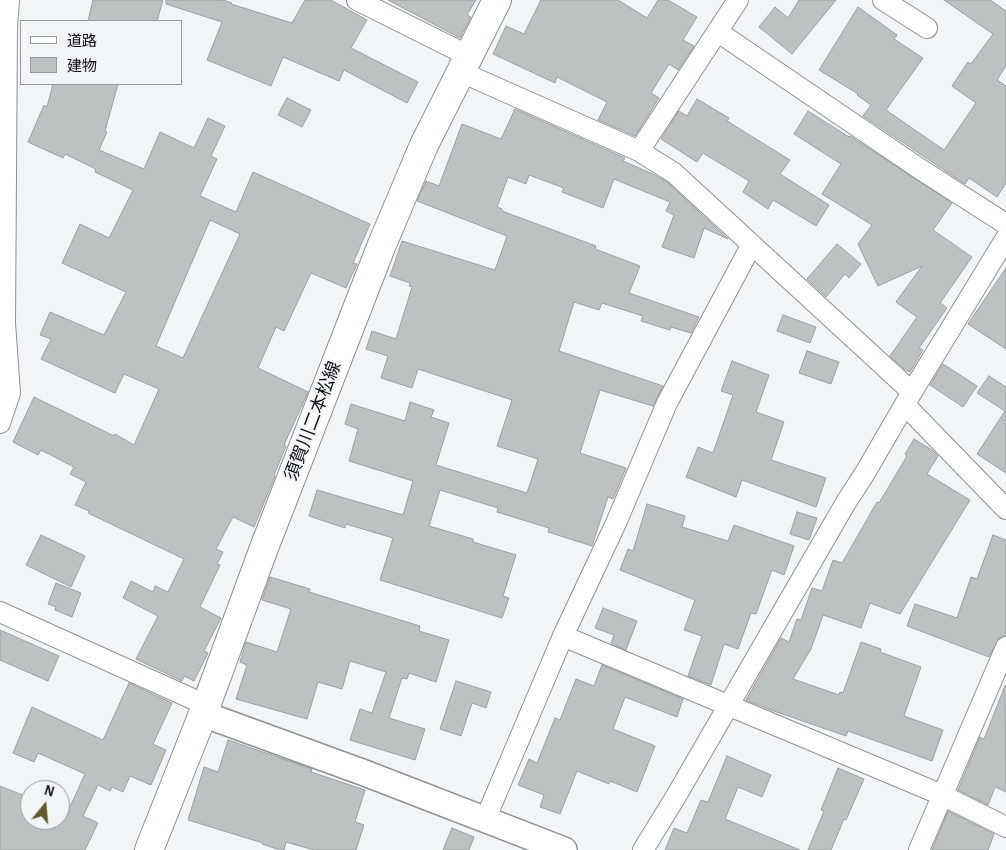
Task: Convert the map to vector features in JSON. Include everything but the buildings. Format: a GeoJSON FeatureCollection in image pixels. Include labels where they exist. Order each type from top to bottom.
{"type":"FeatureCollection","features":[{"type":"Feature","properties":{"kind":"main road","name":"須賀川二本松線"},"geometry":{"type":"LineString","coordinates":[[149,850],[377,256],[424,145],[497,0]]}},
{"type":"Feature","properties":{"kind":"street"},"geometry":{"type":"LineString","coordinates":[[0,424],[5,391],[3,24],[9,0]]}},
{"type":"Feature","properties":{"kind":"street"},"geometry":{"type":"LineString","coordinates":[[357,0],[465,64],[639,152],[674,173],[908,399],[1006,509]]}},
{"type":"Feature","properties":{"kind":"street"},"geometry":{"type":"LineString","coordinates":[[639,152],[738,0]]}},
{"type":"Feature","properties":{"kind":"street"},"geometry":{"type":"LineString","coordinates":[[883,0],[927,28]]}},
{"type":"Feature","properties":{"kind":"street"},"geometry":{"type":"LineString","coordinates":[[718,32],[913,164],[1006,224]]}},
{"type":"Feature","properties":{"kind":"street"},"geometry":{"type":"LineString","coordinates":[[643,850],[845,504],[1006,238]]}},
{"type":"Feature","properties":{"kind":"street"},"geometry":{"type":"LineString","coordinates":[[485,820],[563,636],[616,522],[667,403],[751,246]]}},
{"type":"Feature","properties":{"kind":"street"},"geometry":{"type":"LineString","coordinates":[[0,612],[204,710],[564,850]]}},
{"type":"Feature","properties":{"kind":"street"},"geometry":{"type":"LineString","coordinates":[[563,636],[728,707],[942,795],[1006,827]]}},
{"type":"Feature","properties":{"kind":"street"},"geometry":{"type":"LineString","coordinates":[[919,850],[1006,646]]}}]}
